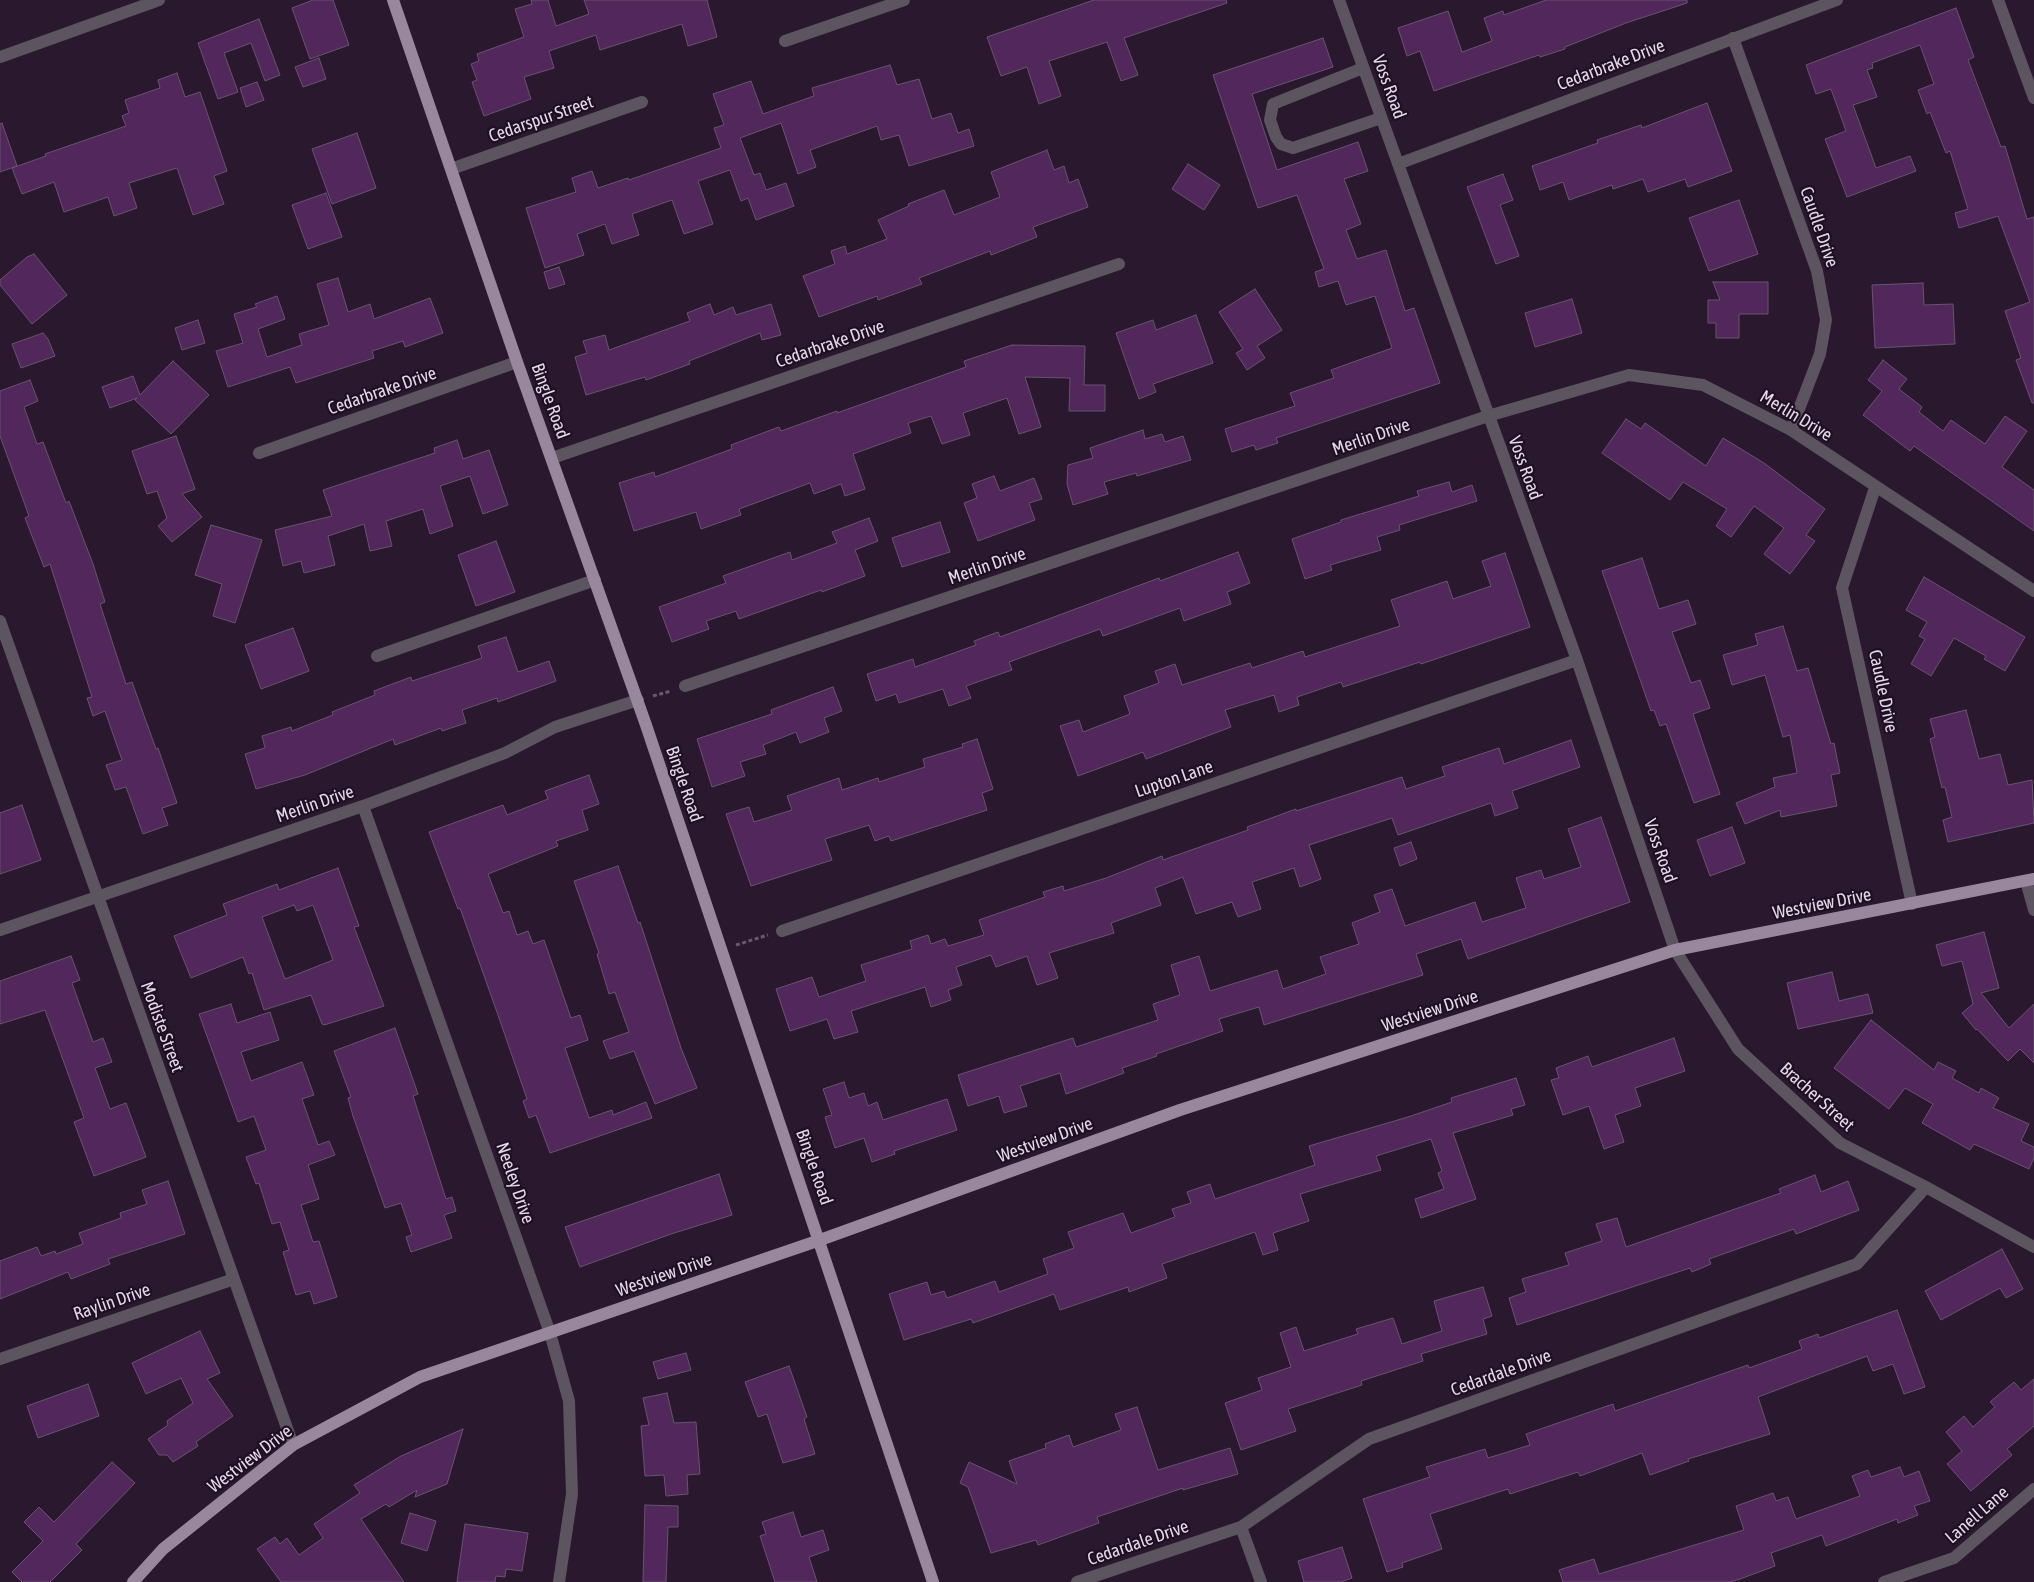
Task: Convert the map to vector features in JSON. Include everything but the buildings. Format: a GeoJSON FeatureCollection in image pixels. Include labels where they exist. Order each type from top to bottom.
{"type":"FeatureCollection","features":[{"type":"Feature","properties":{"kind":"main road","name":"Bingle Road"},"geometry":{"type":"LineString","coordinates":[[393,0],[516,362],[638,700],[933,1582]]}},
{"type":"Feature","properties":{"kind":"main road","name":"Westview Drive"},"geometry":{"type":"LineString","coordinates":[[133,1582],[163,1549],[293,1445],[420,1377],[820,1240],[1180,1110],[1675,950],[2030,880]]}},
{"type":"Feature","properties":{"kind":"street"},"geometry":{"type":"LineString","coordinates":[[0,57],[159,0]]}},
{"type":"Feature","properties":{"kind":"street"},"geometry":{"type":"LineString","coordinates":[[785,41],[904,0]]}},
{"type":"Feature","properties":{"kind":"street","name":"Voss Road"},"geometry":{"type":"LineString","coordinates":[[1339,0],[1576,660],[1675,950]]}},
{"type":"Feature","properties":{"kind":"street","name":"Cedarbrake Drive"},"geometry":{"type":"LineString","coordinates":[[1398,164],[1837,0]]}},
{"type":"Feature","properties":{"kind":"street"},"geometry":{"type":"LineString","coordinates":[[1998,0],[2034,98]]}},
{"type":"Feature","properties":{"kind":"street","name":"Caudle Drive"},"geometry":{"type":"LineString","coordinates":[[1733,38],[1817,271],[1826,320],[1820,354],[1791,430]]}},
{"type":"Feature","properties":{"kind":"street"},"geometry":{"type":"LineString","coordinates":[[1363,68],[1273,104],[1270,120],[1281,144],[1293,148],[1381,118]]}},
{"type":"Feature","properties":{"kind":"street","name":"Cedarspur Street"},"geometry":{"type":"LineString","coordinates":[[451,169],[642,102]]}},
{"type":"Feature","properties":{"kind":"street","name":"Cedarbrake Drive"},"geometry":{"type":"LineString","coordinates":[[552,458],[1119,264]]}},
{"type":"Feature","properties":{"kind":"street","name":"Cedarbrake Drive"},"geometry":{"type":"LineString","coordinates":[[258,453],[516,362]]}},
{"type":"Feature","properties":{"kind":"street","name":"Merlin Drive"},"geometry":{"type":"LineString","coordinates":[[688,686],[1488,416],[1629,375],[1703,385],[1791,430],[1875,488],[2034,591]]}},
{"type":"Feature","properties":{"kind":"street","name":"Caudle Drive"},"geometry":{"type":"LineString","coordinates":[[1875,488],[1842,588],[1912,904]]}},
{"type":"Feature","properties":{"kind":"street"},"geometry":{"type":"LineString","coordinates":[[377,656],[595,580]]}},
{"type":"Feature","properties":{"kind":"street","name":"Modiste Street"},"geometry":{"type":"LineString","coordinates":[[0,621],[96,896],[293,1445]]}},
{"type":"Feature","properties":{"kind":"street","name":"Lupton Lane"},"geometry":{"type":"LineString","coordinates":[[785,930],[1576,660]]}},
{"type":"Feature","properties":{"kind":"street","name":"Merlin Drive"},"geometry":{"type":"LineString","coordinates":[[0,930],[363,806],[504,753],[555,727],[638,700]]}},
{"type":"Feature","properties":{"kind":"street","name":"Neeley Drive"},"geometry":{"type":"LineString","coordinates":[[363,806],[550,1333],[569,1401],[572,1494],[559,1582]]}},
{"type":"Feature","properties":{"kind":"street"},"geometry":{"type":"LineString","coordinates":[[2030,880],[2034,910]]}},
{"type":"Feature","properties":{"kind":"street","name":"Bracher Street"},"geometry":{"type":"LineString","coordinates":[[1675,950],[1738,1049],[1840,1144],[1926,1187],[2034,1247]]}},
{"type":"Feature","properties":{"kind":"street","name":"Cedardale Drive"},"geometry":{"type":"LineString","coordinates":[[1077,1582],[1241,1527],[1369,1439],[1857,1264],[1926,1187]]}},
{"type":"Feature","properties":{"kind":"street","name":"Raylin Drive"},"geometry":{"type":"LineString","coordinates":[[0,1359],[234,1279]]}},
{"type":"Feature","properties":{"kind":"street","name":"Lanell Lane"},"geometry":{"type":"LineString","coordinates":[[1884,1582],[1954,1558],[2034,1489]]}},
{"type":"Feature","properties":{"kind":"street"},"geometry":{"type":"LineString","coordinates":[[1241,1527],[1261,1582]]}},
{"type":"Feature","properties":{"kind":"path"},"geometry":{"type":"LineString","coordinates":[[638,700],[688,686]]}},
{"type":"Feature","properties":{"kind":"path"},"geometry":{"type":"LineString","coordinates":[[722,949],[785,930]]}}]}
